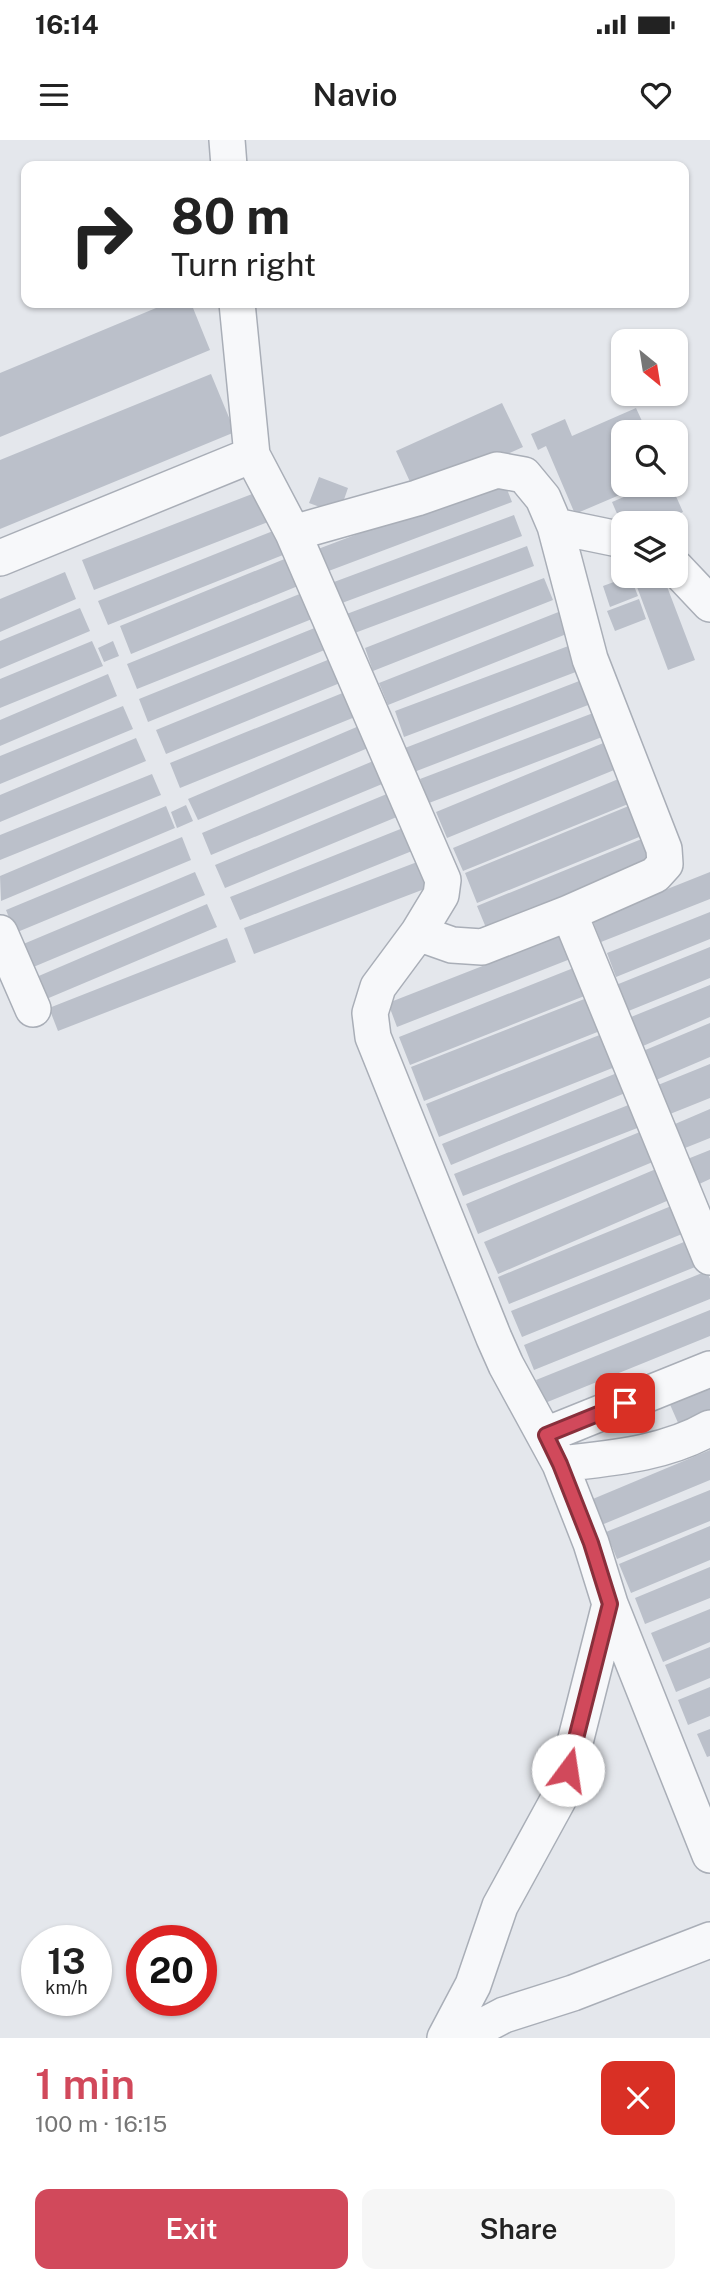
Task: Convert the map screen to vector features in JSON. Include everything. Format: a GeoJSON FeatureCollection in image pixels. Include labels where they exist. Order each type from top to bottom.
{"type":"FeatureCollection","features":[{"type":"Feature","properties":{"kind":"lane"},"geometry":{"type":"LineString","coordinates":[[227,140],[229,161]]}},
{"type":"Feature","properties":{"kind":"lane"},"geometry":{"type":"LineString","coordinates":[[237,308],[252,454],[293,533],[442,872],[441,895],[418,933],[378,987],[370,1013],[373,1037],[494,1338],[553,1450],[591,1543],[610,1604],[710,1855]]}},
{"type":"Feature","properties":{"kind":"lane"},"geometry":{"type":"LineString","coordinates":[[0,558],[252,454]]}},
{"type":"Feature","properties":{"kind":"lane"},"geometry":{"type":"LineString","coordinates":[[293,533],[417,498],[487,472],[498,470],[524,475],[543,498],[555,526],[590,659],[666,856],[665,864],[656,875],[569,914],[482,947],[452,945],[418,933]]}},
{"type":"Feature","properties":{"kind":"lane"},"geometry":{"type":"LineString","coordinates":[[555,526],[611,538]]}},
{"type":"Feature","properties":{"kind":"lane"},"geometry":{"type":"LineString","coordinates":[[688,581],[710,604]]}},
{"type":"Feature","properties":{"kind":"lane"},"geometry":{"type":"LineString","coordinates":[[569,914],[710,1257]]}},
{"type":"Feature","properties":{"kind":"lane"},"geometry":{"type":"LineString","coordinates":[[0,933],[33,1009]]}},
{"type":"Feature","properties":{"kind":"lane"},"geometry":{"type":"LineString","coordinates":[[553,1450],[710,1369]]}},
{"type":"Feature","properties":{"kind":"lane"},"geometry":{"type":"LineString","coordinates":[[553,1450],[631,1455],[694,1438],[710,1428]]}},
{"type":"Feature","properties":{"kind":"lane"},"geometry":{"type":"LineString","coordinates":[[445,2038],[473,1985],[500,1906],[558,1800],[610,1604]]}},
{"type":"Feature","properties":{"kind":"lane"},"geometry":{"type":"LineString","coordinates":[[460,2038],[504,2015],[573,1993],[710,1940]]}},
{"type":"Feature","properties":{"kind":"building"},"geometry":{"type":"Polygon","coordinates":[[[156,308],[193,308],[210,350],[0,437],[0,373],[156,308]]]}},
{"type":"Feature","properties":{"kind":"building"},"geometry":{"type":"Polygon","coordinates":[[[211,374],[235,432],[0,529],[0,460],[211,374]]]}},
{"type":"Feature","properties":{"kind":"building"},"geometry":{"type":"Polygon","coordinates":[[[502,403],[523,447],[416,495],[396,451],[502,403]]]}},
{"type":"Feature","properties":{"kind":"building"},"geometry":{"type":"Polygon","coordinates":[[[636,408],[642,420],[611,420],[611,497],[615,497],[575,514],[546,446],[538,450],[531,434],[565,419],[572,436],[636,408]]]}},
{"type":"Feature","properties":{"kind":"building"},"geometry":{"type":"Polygon","coordinates":[[[319,477],[348,488],[339,514],[309,503],[319,477]]]}},
{"type":"Feature","properties":{"kind":"building"},"geometry":{"type":"Polygon","coordinates":[[[503,479],[512,502],[326,572],[318,549],[503,479]]]}},
{"type":"Feature","properties":{"kind":"building"},"geometry":{"type":"Polygon","coordinates":[[[257,492],[268,522],[94,590],[82,560],[257,492]]]}},
{"type":"Feature","properties":{"kind":"building"},"geometry":{"type":"Polygon","coordinates":[[[624,497],[676,497],[683,511],[616,511],[612,502],[624,497]]]}},
{"type":"Feature","properties":{"kind":"building"},"geometry":{"type":"Polygon","coordinates":[[[514,515],[522,536],[342,603],[334,582],[514,515]]]}},
{"type":"Feature","properties":{"kind":"building"},"geometry":{"type":"Polygon","coordinates":[[[273,531],[283,555],[108,625],[98,601],[273,531]]]}},
{"type":"Feature","properties":{"kind":"building"},"geometry":{"type":"Polygon","coordinates":[[[527,546],[534,566],[352,634],[344,615],[527,546]]]}},
{"type":"Feature","properties":{"kind":"building"},"geometry":{"type":"Polygon","coordinates":[[[287,558],[298,586],[131,654],[120,626],[287,558]]]}},
{"type":"Feature","properties":{"kind":"building"},"geometry":{"type":"Polygon","coordinates":[[[65,572],[76,599],[0,632],[0,599],[65,572]]]}},
{"type":"Feature","properties":{"kind":"building"},"geometry":{"type":"Polygon","coordinates":[[[544,578],[553,600],[373,671],[365,648],[544,578]]]}},
{"type":"Feature","properties":{"kind":"building"},"geometry":{"type":"Polygon","coordinates":[[[611,583],[611,588],[635,588],[638,596],[610,607],[603,586],[611,583]]]}},
{"type":"Feature","properties":{"kind":"building"},"geometry":{"type":"Polygon","coordinates":[[[637,588],[668,588],[695,660],[668,670],[637,588]]]}},
{"type":"Feature","properties":{"kind":"building"},"geometry":{"type":"Polygon","coordinates":[[[302,593],[312,619],[137,689],[127,664],[302,593]]]}},
{"type":"Feature","properties":{"kind":"building"},"geometry":{"type":"Polygon","coordinates":[[[639,599],[646,619],[615,631],[607,611],[639,599]]]}},
{"type":"Feature","properties":{"kind":"building"},"geometry":{"type":"Polygon","coordinates":[[[80,608],[90,631],[0,669],[0,641],[80,608]]]}},
{"type":"Feature","properties":{"kind":"building"},"geometry":{"type":"Polygon","coordinates":[[[561,611],[569,633],[388,705],[379,683],[561,611]]]}},
{"type":"Feature","properties":{"kind":"building"},"geometry":{"type":"Polygon","coordinates":[[[317,627],[327,649],[148,722],[139,699],[317,627]]]}},
{"type":"Feature","properties":{"kind":"building"},"geometry":{"type":"Polygon","coordinates":[[[92,641],[103,666],[0,708],[0,679],[92,641]]]}},
{"type":"Feature","properties":{"kind":"building"},"geometry":{"type":"Polygon","coordinates":[[[113,641],[119,656],[104,662],[98,648],[113,641]]]}},
{"type":"Feature","properties":{"kind":"building"},"geometry":{"type":"Polygon","coordinates":[[[571,645],[581,670],[404,737],[395,711],[571,645]]]}},
{"type":"Feature","properties":{"kind":"building"},"geometry":{"type":"Polygon","coordinates":[[[330,659],[340,683],[166,754],[156,730],[330,659]]]}},
{"type":"Feature","properties":{"kind":"building"},"geometry":{"type":"Polygon","coordinates":[[[108,674],[117,696],[0,746],[0,720],[108,674]]]}},
{"type":"Feature","properties":{"kind":"building"},"geometry":{"type":"Polygon","coordinates":[[[587,678],[596,702],[414,772],[405,748],[587,678]]]}},
{"type":"Feature","properties":{"kind":"building"},"geometry":{"type":"Polygon","coordinates":[[[345,692],[355,717],[180,788],[170,763],[345,692]]]}},
{"type":"Feature","properties":{"kind":"building"},"geometry":{"type":"Polygon","coordinates":[[[123,706],[133,729],[0,784],[0,756],[123,706]]]}},
{"type":"Feature","properties":{"kind":"building"},"geometry":{"type":"Polygon","coordinates":[[[601,710],[610,734],[429,803],[420,779],[601,710]]]}},
{"type":"Feature","properties":{"kind":"building"},"geometry":{"type":"Polygon","coordinates":[[[359,726],[368,748],[198,820],[188,799],[359,726]]]}},
{"type":"Feature","properties":{"kind":"building"},"geometry":{"type":"Polygon","coordinates":[[[136,738],[146,761],[0,822],[0,795],[136,738]]]}},
{"type":"Feature","properties":{"kind":"building"},"geometry":{"type":"Polygon","coordinates":[[[613,739],[624,766],[447,838],[436,812],[613,739]]]}},
{"type":"Feature","properties":{"kind":"building"},"geometry":{"type":"Polygon","coordinates":[[[378,759],[387,782],[211,855],[202,833],[378,759]]]}},
{"type":"Feature","properties":{"kind":"building"},"geometry":{"type":"Polygon","coordinates":[[[152,774],[161,795],[0,860],[0,835],[152,774]]]}},
{"type":"Feature","properties":{"kind":"building"},"geometry":{"type":"Polygon","coordinates":[[[628,775],[638,800],[463,871],[453,848],[628,775]]]}},
{"type":"Feature","properties":{"kind":"building"},"geometry":{"type":"Polygon","coordinates":[[[394,791],[404,814],[225,888],[215,865],[394,791]]]}},
{"type":"Feature","properties":{"kind":"building"},"geometry":{"type":"Polygon","coordinates":[[[636,803],[649,833],[477,903],[465,873],[636,803]]]}},
{"type":"Feature","properties":{"kind":"building"},"geometry":{"type":"Polygon","coordinates":[[[186,805],[193,821],[177,828],[171,812],[186,805]]]}},
{"type":"Feature","properties":{"kind":"building"},"geometry":{"type":"Polygon","coordinates":[[[166,806],[175,828],[1,901],[0,876],[166,806]]]}},
{"type":"Feature","properties":{"kind":"building"},"geometry":{"type":"Polygon","coordinates":[[[408,826],[417,849],[240,920],[230,897],[408,826]]]}},
{"type":"Feature","properties":{"kind":"building"},"geometry":{"type":"Polygon","coordinates":[[[649,836],[660,865],[489,935],[477,906],[649,836]]]}},
{"type":"Feature","properties":{"kind":"building"},"geometry":{"type":"Polygon","coordinates":[[[182,837],[191,860],[15,933],[6,910],[182,837]]]}},
{"type":"Feature","properties":{"kind":"building"},"geometry":{"type":"Polygon","coordinates":[[[425,859],[435,885],[254,954],[244,928],[425,859]]]}},
{"type":"Feature","properties":{"kind":"building"},"geometry":{"type":"Polygon","coordinates":[[[195,872],[205,895],[31,968],[21,945],[195,872]]]}},
{"type":"Feature","properties":{"kind":"building"},"geometry":{"type":"Polygon","coordinates":[[[710,872],[710,899],[601,942],[592,919],[710,872]]]}},
{"type":"Feature","properties":{"kind":"building"},"geometry":{"type":"Polygon","coordinates":[[[207,904],[217,927],[44,1000],[34,978],[207,904]]]}},
{"type":"Feature","properties":{"kind":"building"},"geometry":{"type":"Polygon","coordinates":[[[710,912],[710,939],[616,977],[607,953],[710,912]]]}},
{"type":"Feature","properties":{"kind":"building"},"geometry":{"type":"Polygon","coordinates":[[[569,932],[578,956],[397,1027],[388,1003],[569,932]]]}},
{"type":"Feature","properties":{"kind":"building"},"geometry":{"type":"Polygon","coordinates":[[[227,938],[236,962],[58,1031],[49,1008],[227,938]]]}},
{"type":"Feature","properties":{"kind":"building"},"geometry":{"type":"Polygon","coordinates":[[[710,947],[710,978],[626,1012],[616,985],[710,947]]]}},
{"type":"Feature","properties":{"kind":"building"},"geometry":{"type":"Polygon","coordinates":[[[581,965],[592,993],[410,1065],[399,1037],[581,965]]]}},
{"type":"Feature","properties":{"kind":"building"},"geometry":{"type":"Polygon","coordinates":[[[710,985],[710,1017],[643,1046],[631,1017],[710,985]]]}},
{"type":"Feature","properties":{"kind":"building"},"geometry":{"type":"Polygon","coordinates":[[[592,996],[605,1029],[424,1101],[411,1067],[592,996]]]}},
{"type":"Feature","properties":{"kind":"building"},"geometry":{"type":"Polygon","coordinates":[[[710,1023],[710,1057],[656,1080],[643,1051],[710,1023]]]}},
{"type":"Feature","properties":{"kind":"building"},"geometry":{"type":"Polygon","coordinates":[[[607,1032],[620,1065],[439,1137],[426,1104],[607,1032]]]}},
{"type":"Feature","properties":{"kind":"building"},"geometry":{"type":"Polygon","coordinates":[[[710,1064],[710,1098],[670,1114],[658,1085],[710,1064]]]}},
{"type":"Feature","properties":{"kind":"building"},"geometry":{"type":"Polygon","coordinates":[[[622,1071],[630,1091],[451,1165],[442,1144],[622,1071]]]}},
{"type":"Feature","properties":{"kind":"building"},"geometry":{"type":"Polygon","coordinates":[[[636,1102],[645,1125],[463,1196],[454,1174],[636,1102]]]}},
{"type":"Feature","properties":{"kind":"building"},"geometry":{"type":"Polygon","coordinates":[[[710,1109],[710,1138],[685,1148],[675,1124],[710,1109]]]}},
{"type":"Feature","properties":{"kind":"building"},"geometry":{"type":"Polygon","coordinates":[[[647,1129],[660,1159],[478,1234],[466,1204],[647,1129]]]}},
{"type":"Feature","properties":{"kind":"building"},"geometry":{"type":"Polygon","coordinates":[[[710,1150],[710,1179],[695,1186],[685,1160],[710,1150]]]}},
{"type":"Feature","properties":{"kind":"building"},"geometry":{"type":"Polygon","coordinates":[[[663,1166],[676,1197],[498,1274],[484,1242],[663,1166]]]}},
{"type":"Feature","properties":{"kind":"building"},"geometry":{"type":"Polygon","coordinates":[[[681,1202],[692,1230],[509,1304],[498,1277],[681,1202]]]}},
{"type":"Feature","properties":{"kind":"building"},"geometry":{"type":"Polygon","coordinates":[[[694,1238],[705,1263],[522,1337],[511,1311],[694,1238]]]}},
{"type":"Feature","properties":{"kind":"building"},"geometry":{"type":"Polygon","coordinates":[[[707,1271],[710,1279],[710,1299],[534,1370],[524,1345],[707,1271]]]}},
{"type":"Feature","properties":{"kind":"building"},"geometry":{"type":"Polygon","coordinates":[[[710,1310],[710,1336],[545,1403],[536,1380],[710,1310]]]}},
{"type":"Feature","properties":{"kind":"building"},"geometry":{"type":"Polygon","coordinates":[[[710,1383],[710,1412],[679,1425],[668,1400],[710,1383]]]}},
{"type":"Feature","properties":{"kind":"building"},"geometry":{"type":"Polygon","coordinates":[[[710,1450],[710,1480],[599,1526],[588,1501],[710,1450]]]}},
{"type":"Feature","properties":{"kind":"building"},"geometry":{"type":"Polygon","coordinates":[[[710,1490],[710,1521],[617,1559],[606,1532],[710,1490]]]}},
{"type":"Feature","properties":{"kind":"building"},"geometry":{"type":"Polygon","coordinates":[[[710,1526],[710,1560],[631,1593],[619,1564],[710,1526]]]}},
{"type":"Feature","properties":{"kind":"building"},"geometry":{"type":"Polygon","coordinates":[[[710,1567],[710,1598],[645,1624],[635,1598],[710,1567]]]}},
{"type":"Feature","properties":{"kind":"building"},"geometry":{"type":"Polygon","coordinates":[[[710,1609],[710,1642],[663,1662],[651,1633],[710,1609]]]}},
{"type":"Feature","properties":{"kind":"building"},"geometry":{"type":"Polygon","coordinates":[[[710,1647],[710,1678],[676,1692],[665,1665],[710,1647]]]}},
{"type":"Feature","properties":{"kind":"building"},"geometry":{"type":"Polygon","coordinates":[[[710,1687],[710,1716],[688,1725],[678,1700],[710,1687]]]}},
{"type":"Feature","properties":{"kind":"building"},"geometry":{"type":"Polygon","coordinates":[[[710,1729],[710,1756],[707,1757],[697,1734],[710,1729]]]}},
{"type":"Feature","properties":{"kind":"route"},"geometry":{"type":"LineString","coordinates":[[568,1770],[610,1604],[591,1543],[546,1435],[625,1403]]}}]}
